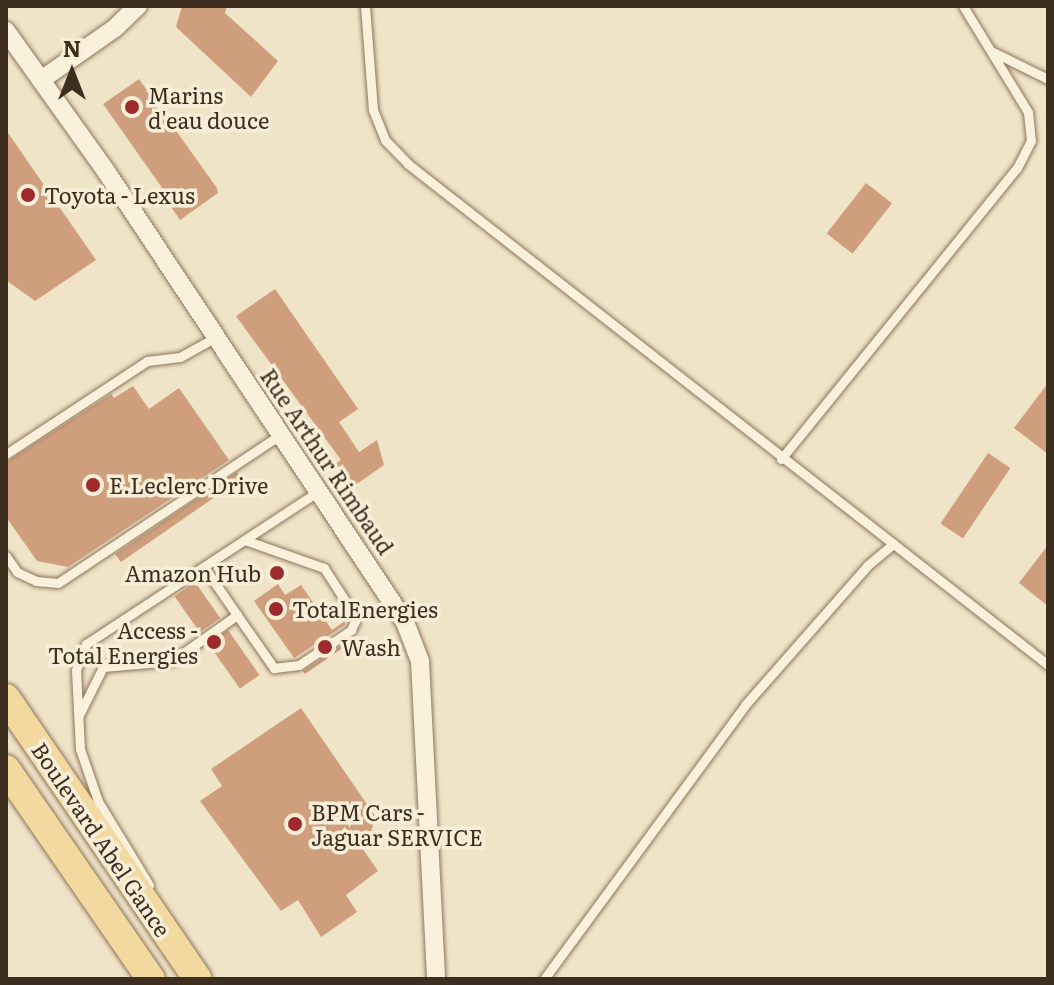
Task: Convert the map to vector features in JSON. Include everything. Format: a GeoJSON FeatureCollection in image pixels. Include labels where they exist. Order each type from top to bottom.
{"type":"FeatureCollection","features":[{"type":"Feature","properties":{"kind":"main road","name":"Boulevard Abel Gance"},"geometry":{"type":"LineString","coordinates":[[6,698],[198,979]]}},
{"type":"Feature","properties":{"kind":"main road","name":"Boulevard Abel Gance"},"geometry":{"type":"LineString","coordinates":[[6,769],[151,979]]}},
{"type":"Feature","properties":{"kind":"street"},"geometry":{"type":"LineString","coordinates":[[41,80],[115,28],[138,6]]}},
{"type":"Feature","properties":{"kind":"street","name":"Rue Arthur Rimbaud"},"geometry":{"type":"LineString","coordinates":[[6,31],[281,434],[311,496],[405,622],[420,661],[436,979]]}},
{"type":"Feature","properties":{"kind":"lane"},"geometry":{"type":"LineString","coordinates":[[365,6],[371,99],[385,140],[408,164],[1048,665]]}},
{"type":"Feature","properties":{"kind":"lane"},"geometry":{"type":"LineString","coordinates":[[781,459],[1017,168],[1031,141],[1028,112],[963,6]]}},
{"type":"Feature","properties":{"kind":"lane"},"geometry":{"type":"LineString","coordinates":[[991,51],[1048,79]]}},
{"type":"Feature","properties":{"kind":"lane"},"geometry":{"type":"LineString","coordinates":[[6,454],[147,361],[180,357],[216,337]]}},
{"type":"Feature","properties":{"kind":"lane"},"geometry":{"type":"LineString","coordinates":[[6,556],[17,572],[36,581],[58,583],[281,434]]}},
{"type":"Feature","properties":{"kind":"lane"},"geometry":{"type":"LineString","coordinates":[[176,947],[140,866],[98,801],[80,749],[76,670],[86,644],[311,496]]}},
{"type":"Feature","properties":{"kind":"lane"},"geometry":{"type":"LineString","coordinates":[[204,567],[274,668],[299,665],[351,630],[355,621],[353,613],[324,568],[245,540]]}},
{"type":"Feature","properties":{"kind":"lane"},"geometry":{"type":"LineString","coordinates":[[544,979],[745,705],[868,565],[893,544]]}},
{"type":"Feature","properties":{"kind":"lane"},"geometry":{"type":"LineString","coordinates":[[78,718],[103,667],[172,661],[237,615]]}},
{"type":"Feature","properties":{"kind":"building"},"geometry":{"type":"Polygon","coordinates":[[[182,6],[227,6],[225,13],[278,61],[251,97],[176,27],[182,6]]]}},
{"type":"Feature","properties":{"kind":"building"},"geometry":{"type":"Polygon","coordinates":[[[139,79],[217,188],[218,193],[180,220],[169,204],[172,202],[103,104],[139,79]]]}},
{"type":"Feature","properties":{"kind":"building","name":"Toyota - Lexus"},"geometry":{"type":"Polygon","coordinates":[[[6,130],[96,260],[35,301],[6,280],[6,130]]]}},
{"type":"Feature","properties":{"kind":"building"},"geometry":{"type":"Polygon","coordinates":[[[866,183],[892,203],[853,254],[827,233],[866,183]]]}},
{"type":"Feature","properties":{"kind":"building"},"geometry":{"type":"Polygon","coordinates":[[[275,289],[358,409],[339,422],[359,452],[377,440],[384,465],[351,488],[335,464],[341,460],[236,316],[275,289]]]}},
{"type":"Feature","properties":{"kind":"building"},"geometry":{"type":"Polygon","coordinates":[[[1048,383],[1048,454],[1014,428],[1048,383]]]}},
{"type":"Feature","properties":{"kind":"building","name":"E.Leclerc Drive"},"geometry":{"type":"Polygon","coordinates":[[[133,386],[149,409],[179,388],[229,460],[68,567],[37,561],[6,517],[6,462],[111,394],[114,398],[133,386]]]}},
{"type":"Feature","properties":{"kind":"building"},"geometry":{"type":"Polygon","coordinates":[[[988,453],[1010,468],[963,539],[940,523],[988,453]]]}},
{"type":"Feature","properties":{"kind":"building"},"geometry":{"type":"Polygon","coordinates":[[[237,472],[241,479],[121,562],[115,554],[237,472]]]}},
{"type":"Feature","properties":{"kind":"building"},"geometry":{"type":"Polygon","coordinates":[[[1048,545],[1048,606],[1019,583],[1048,545]]]}},
{"type":"Feature","properties":{"kind":"building"},"geometry":{"type":"Polygon","coordinates":[[[195,582],[220,618],[200,632],[175,596],[195,582]]]}},
{"type":"Feature","properties":{"kind":"building"},"geometry":{"type":"Polygon","coordinates":[[[278,584],[285,595],[301,585],[332,630],[345,621],[345,625],[294,658],[254,601],[278,584]]]}},
{"type":"Feature","properties":{"kind":"building"},"geometry":{"type":"Polygon","coordinates":[[[228,630],[260,675],[240,689],[208,644],[228,630]]]}},
{"type":"Feature","properties":{"kind":"building"},"geometry":{"type":"Polygon","coordinates":[[[357,638],[305,674],[303,671],[357,638]]]}},
{"type":"Feature","properties":{"kind":"building","name":"BPM Cars - Jaguar SERVICE"},"geometry":{"type":"Polygon","coordinates":[[[301,708],[375,816],[371,833],[358,842],[378,871],[346,895],[357,912],[321,937],[298,900],[281,911],[200,801],[222,786],[211,769],[301,708]]]}},
{"type":"Feature","properties":{"kind":"place","name":"Marins d'eau douce"},"geometry":{"type":"Point","coordinates":[132,107]}},
{"type":"Feature","properties":{"kind":"place","name":"Toyota - Lexus"},"geometry":{"type":"Point","coordinates":[28,195]}},
{"type":"Feature","properties":{"kind":"place","name":"E.Leclerc Drive"},"geometry":{"type":"Point","coordinates":[93,485]}},
{"type":"Feature","properties":{"kind":"place","name":"Amazon Hub"},"geometry":{"type":"Point","coordinates":[277,573]}},
{"type":"Feature","properties":{"kind":"place","name":"TotalEnergies"},"geometry":{"type":"Point","coordinates":[276,609]}},
{"type":"Feature","properties":{"kind":"place","name":"Access - Total Energies"},"geometry":{"type":"Point","coordinates":[214,642]}},
{"type":"Feature","properties":{"kind":"place","name":"Wash"},"geometry":{"type":"Point","coordinates":[325,647]}},
{"type":"Feature","properties":{"kind":"place","name":"BPM Cars - Jaguar SERVICE"},"geometry":{"type":"Point","coordinates":[295,824]}}]}
